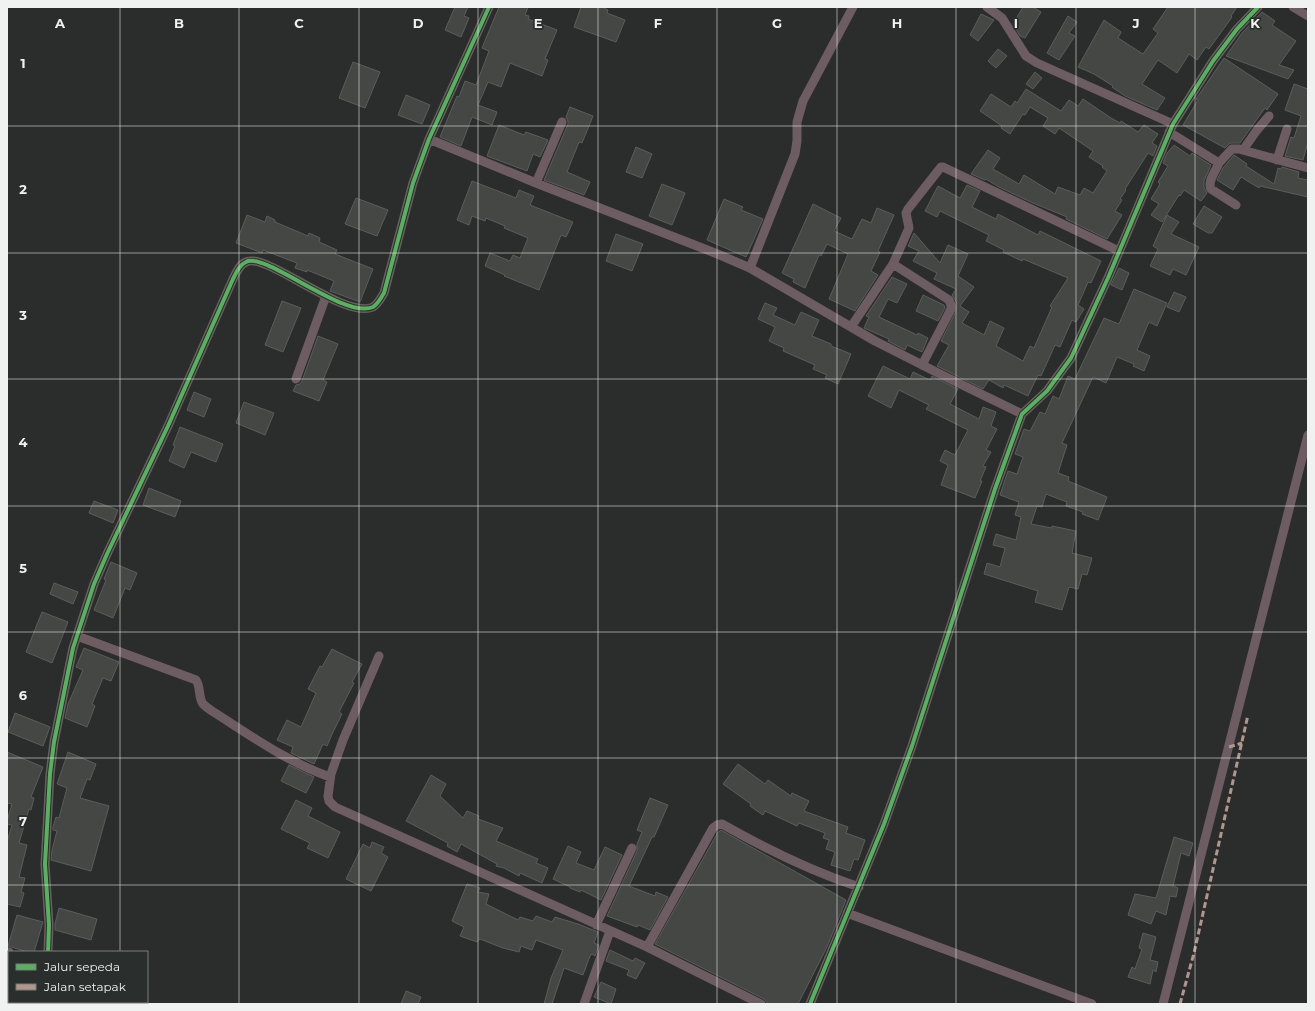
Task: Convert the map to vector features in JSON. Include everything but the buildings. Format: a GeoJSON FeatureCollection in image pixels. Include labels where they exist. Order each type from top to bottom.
{"type":"FeatureCollection","features":[{"type":"Feature","properties":{"kind":"street"},"geometry":{"type":"LineString","coordinates":[[48,951],[49,925],[45,864],[50,774],[54,742],[77,636],[94,584],[107,554],[168,426],[240,266],[246,261],[251,260],[264,264],[326,296],[347,305],[361,308],[372,307],[378,303],[384,293],[413,184],[429,139],[489,7]]}},
{"type":"Feature","properties":{"kind":"street"},"geometry":{"type":"LineString","coordinates":[[750,268],[795,154],[797,142],[797,122],[803,101],[854,7]]}},
{"type":"Feature","properties":{"kind":"street"},"geometry":{"type":"LineString","coordinates":[[987,7],[1002,18],[1026,56],[1037,63],[1171,128],[1219,163]]}},
{"type":"Feature","properties":{"kind":"street"},"geometry":{"type":"LineString","coordinates":[[810,1004],[884,824],[912,746],[995,489],[1022,414],[1047,391],[1071,358],[1119,251],[1171,128],[1213,61],[1238,29],[1258,7]]}},
{"type":"Feature","properties":{"kind":"street"},"geometry":{"type":"LineString","coordinates":[[1293,7],[1308,16]]}},
{"type":"Feature","properties":{"kind":"street"},"geometry":{"type":"LineString","coordinates":[[1243,150],[1269,116]]}},
{"type":"Feature","properties":{"kind":"street"},"geometry":{"type":"LineString","coordinates":[[536,183],[562,122]]}},
{"type":"Feature","properties":{"kind":"street"},"geometry":{"type":"LineString","coordinates":[[1277,160],[1287,129]]}},
{"type":"Feature","properties":{"kind":"street"},"geometry":{"type":"LineString","coordinates":[[429,139],[750,268],[851,328],[1022,414]]}},
{"type":"Feature","properties":{"kind":"street"},"geometry":{"type":"LineString","coordinates":[[1236,205],[1211,189],[1210,186],[1210,182],[1219,163],[1232,149],[1243,150],[1308,168]]}},
{"type":"Feature","properties":{"kind":"street"},"geometry":{"type":"LineString","coordinates":[[851,328],[893,264],[909,228],[906,213],[908,209],[941,167],[1119,251]]}},
{"type":"Feature","properties":{"kind":"street"},"geometry":{"type":"LineString","coordinates":[[893,264],[949,300],[951,305],[951,309],[922,365]]}},
{"type":"Feature","properties":{"kind":"street"},"geometry":{"type":"LineString","coordinates":[[296,379],[326,296]]}},
{"type":"Feature","properties":{"kind":"street"},"geometry":{"type":"LineString","coordinates":[[1164,1004],[1308,435]]}},
{"type":"Feature","properties":{"kind":"street"},"geometry":{"type":"LineString","coordinates":[[77,636],[196,680],[203,703],[212,711],[277,752],[314,771],[330,777]]}},
{"type":"Feature","properties":{"kind":"street"},"geometry":{"type":"LineString","coordinates":[[378,656],[343,740],[330,777],[328,796],[329,801],[335,807],[647,947],[761,1004]]}},
{"type":"Feature","properties":{"kind":"street"},"geometry":{"type":"LineString","coordinates":[[647,947],[713,828],[717,825],[722,824],[768,849],[822,874],[859,887]]}},
{"type":"Feature","properties":{"kind":"street"},"geometry":{"type":"LineString","coordinates":[[596,925],[632,848]]}},
{"type":"Feature","properties":{"kind":"street"},"geometry":{"type":"LineString","coordinates":[[847,913],[1092,1004]]}},
{"type":"Feature","properties":{"kind":"street"},"geometry":{"type":"LineString","coordinates":[[584,1004],[610,931]]}},
{"type":"Feature","properties":{"kind":"marked path"},"geometry":{"type":"LineString","coordinates":[[1180,1004],[1194,953],[1248,715]]}},
{"type":"Feature","properties":{"kind":"marked path"},"geometry":{"type":"LineString","coordinates":[[1229,747],[1242,743]]}},
{"type":"Feature","properties":{"kind":"cycle path"},"geometry":{"type":"LineString","coordinates":[[48,951],[49,925],[45,864],[50,774],[54,742],[73,648],[94,584],[107,554],[168,426],[233,279],[241,265],[246,262],[256,261],[270,266],[325,296],[344,304],[360,308],[373,307],[379,301],[384,293],[413,183],[429,139],[489,7]]}},
{"type":"Feature","properties":{"kind":"cycle path"},"geometry":{"type":"LineString","coordinates":[[810,1004],[884,824],[912,746],[995,489],[1022,414],[1047,391],[1071,358],[1108,278],[1173,124],[1213,61],[1237,29],[1258,7]]}}]}
